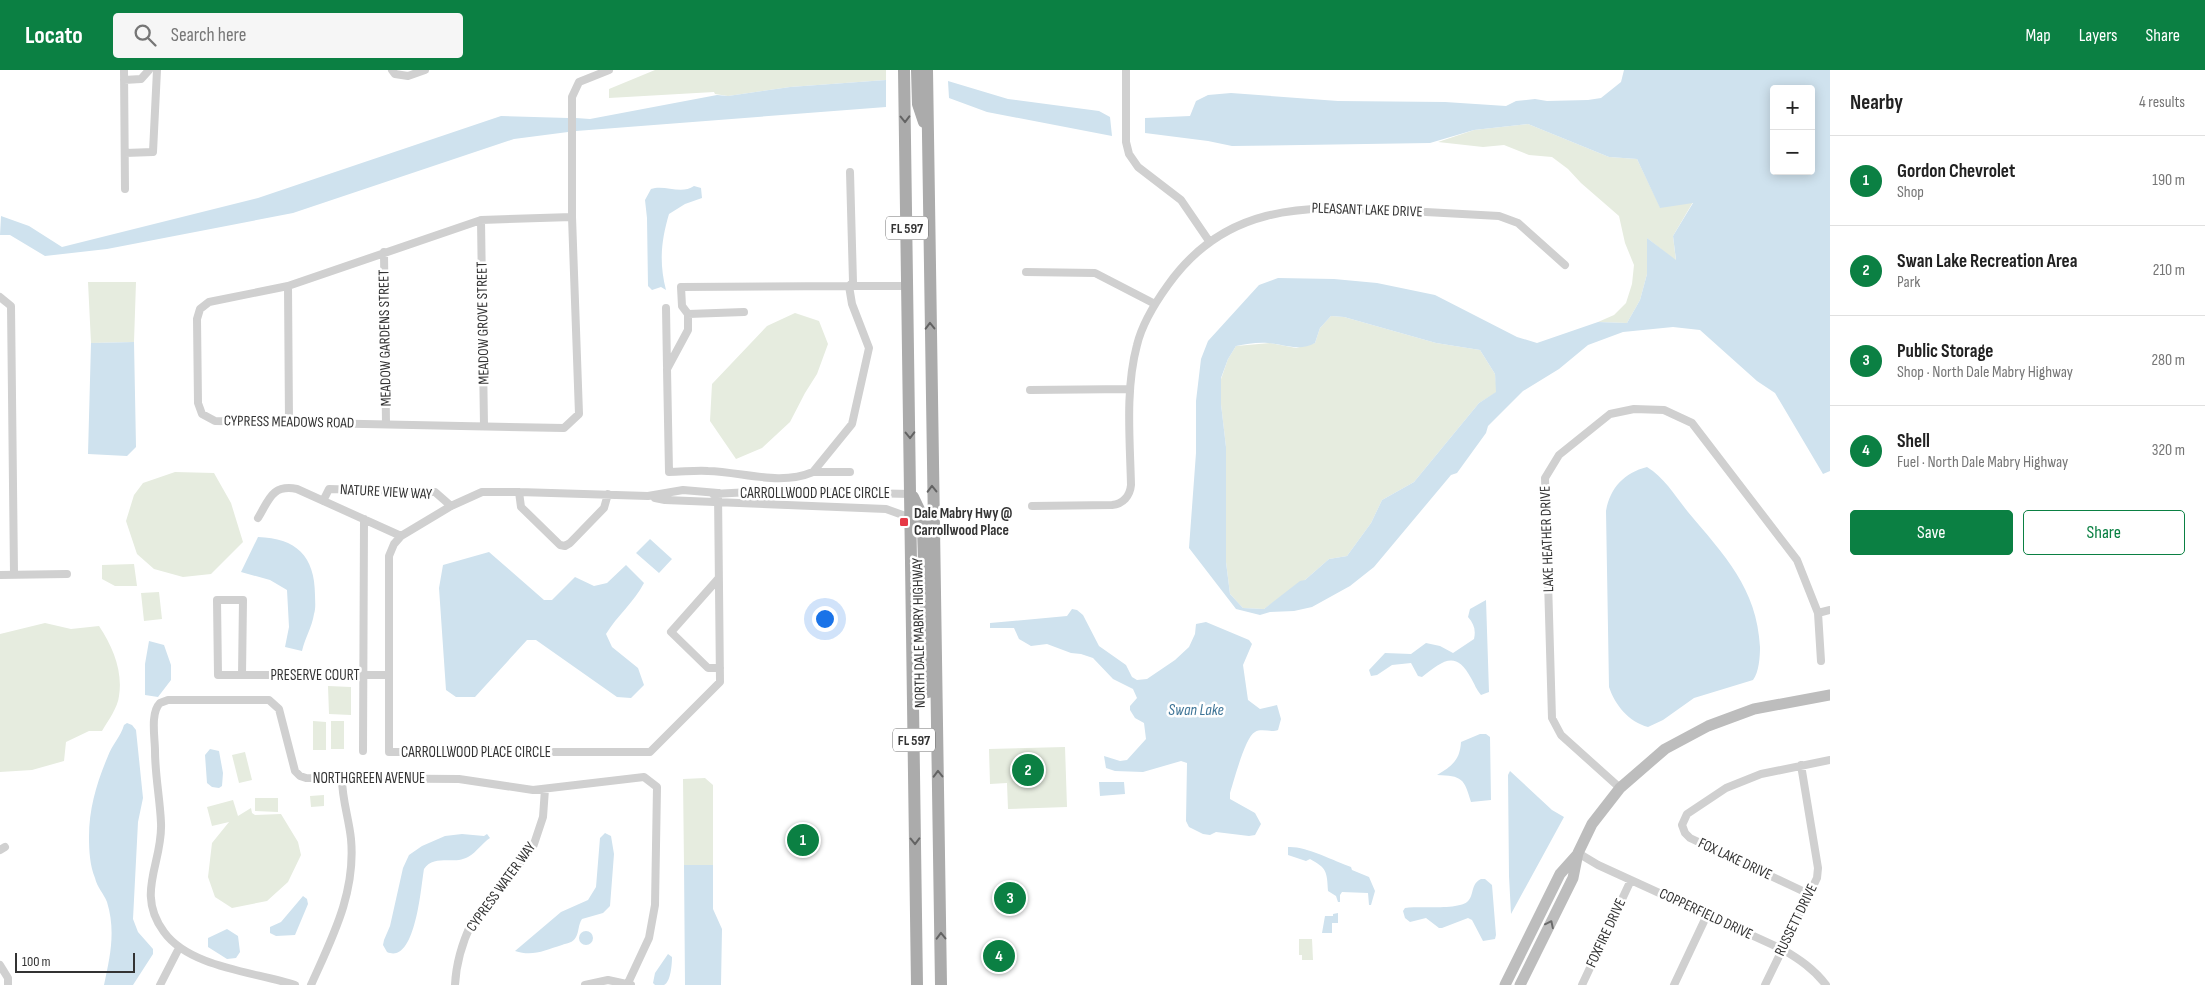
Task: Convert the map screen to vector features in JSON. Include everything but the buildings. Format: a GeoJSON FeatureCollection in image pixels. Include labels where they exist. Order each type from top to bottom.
{"type":"FeatureCollection","features":[{"type":"Feature","properties":{"kind":"main road","name":"NORTH DALE MABRY HIGHWAY"},"geometry":{"type":"LineString","coordinates":[[904,70],[916,985]]}},
{"type":"Feature","properties":{"kind":"main road"},"geometry":{"type":"LineString","coordinates":[[918,70],[918,104],[928,136]]}},
{"type":"Feature","properties":{"kind":"main road","name":"NORTH DALE MABRY HIGHWAY"},"geometry":{"type":"LineString","coordinates":[[927,70],[941,985]]}},
{"type":"Feature","properties":{"kind":"main road"},"geometry":{"type":"LineString","coordinates":[[911,494],[922,516],[928,692],[937,719]]}},
{"type":"Feature","properties":{"kind":"street"},"geometry":{"type":"LineString","coordinates":[[124,70],[125,189]]}},
{"type":"Feature","properties":{"kind":"street"},"geometry":{"type":"LineString","coordinates":[[124,80],[141,80],[149,70]]}},
{"type":"Feature","properties":{"kind":"street"},"geometry":{"type":"LineString","coordinates":[[125,153],[153,152],[157,70]]}},
{"type":"Feature","properties":{"kind":"street"},"geometry":{"type":"LineString","coordinates":[[392,70],[395,74],[408,76],[425,70]]}},
{"type":"Feature","properties":{"kind":"street","name":"CYPRESS MEADOWS ROAD"},"geometry":{"type":"LineString","coordinates":[[572,217],[481,220],[288,286],[209,302],[200,309],[197,319],[198,403],[202,414],[214,421],[564,428],[579,414],[572,217],[572,97],[579,82],[609,70]]}},
{"type":"Feature","properties":{"kind":"street"},"geometry":{"type":"LineString","coordinates":[[1126,70],[1126,142],[1129,154],[1138,168],[1181,200],[1209,241]]}},
{"type":"Feature","properties":{"kind":"street"},"geometry":{"type":"LineString","coordinates":[[849,286],[853,282],[850,172]]}},
{"type":"Feature","properties":{"kind":"street","name":"PLEASANT LAKE DRIVE"},"geometry":{"type":"LineString","coordinates":[[1032,506],[1112,505],[1123,502],[1131,485],[1130,389],[1137,345],[1155,304],[1179,269],[1209,241],[1248,221],[1269,214],[1306,208],[1343,207],[1498,216],[1518,223],[1565,265]]}},
{"type":"Feature","properties":{"kind":"street","name":"MEADOW GROVE STREET"},"geometry":{"type":"LineString","coordinates":[[481,220],[484,426]]}},
{"type":"Feature","properties":{"kind":"street","name":"MEADOW GARDENS STREET"},"geometry":{"type":"LineString","coordinates":[[384,252],[386,424]]}},
{"type":"Feature","properties":{"kind":"street"},"geometry":{"type":"LineString","coordinates":[[1026,272],[1095,273],[1155,304]]}},
{"type":"Feature","properties":{"kind":"street"},"geometry":{"type":"LineString","coordinates":[[288,286],[289,422]]}},
{"type":"Feature","properties":{"kind":"street"},"geometry":{"type":"LineString","coordinates":[[813,472],[852,424],[869,348],[852,304],[849,286]]}},
{"type":"Feature","properties":{"kind":"street"},"geometry":{"type":"LineString","coordinates":[[667,369],[688,330],[688,314],[682,306],[681,287],[908,286]]}},
{"type":"Feature","properties":{"kind":"street"},"geometry":{"type":"LineString","coordinates":[[0,297],[11,306],[14,574]]}},
{"type":"Feature","properties":{"kind":"street"},"geometry":{"type":"LineString","coordinates":[[666,308],[669,472],[709,471],[768,478],[802,477],[813,472],[850,472]]}},
{"type":"Feature","properties":{"kind":"street"},"geometry":{"type":"LineString","coordinates":[[688,314],[744,312]]}},
{"type":"Feature","properties":{"kind":"street"},"geometry":{"type":"LineString","coordinates":[[1030,390],[1130,389]]}},
{"type":"Feature","properties":{"kind":"street","name":"LAKE HEATHER DRIVE"},"geometry":{"type":"LineString","coordinates":[[1620,788],[1562,735],[1552,718],[1545,478],[1559,455],[1610,414],[1634,409],[1664,410],[1692,423],[1797,560],[1818,613],[1821,662]]}},
{"type":"Feature","properties":{"kind":"street"},"geometry":{"type":"LineString","coordinates":[[768,478],[770,504]]}},
{"type":"Feature","properties":{"kind":"street"},"geometry":{"type":"LineString","coordinates":[[258,518],[274,491],[286,487],[297,489],[401,536]]}},
{"type":"Feature","properties":{"kind":"street","name":"NATURE VIEW WAY"},"geometry":{"type":"LineString","coordinates":[[323,501],[329,489],[435,492],[452,506]]}},
{"type":"Feature","properties":{"kind":"street","name":"CARROLLWOOD PLACE CIRCLE"},"geometry":{"type":"LineString","coordinates":[[718,493],[720,682],[650,752],[389,752],[389,556],[394,544],[401,536],[452,506],[482,492],[648,496],[683,490],[718,493],[911,494]]}},
{"type":"Feature","properties":{"kind":"street"},"geometry":{"type":"LineString","coordinates":[[519,492],[521,507],[560,545],[565,546],[604,508],[608,494]]}},
{"type":"Feature","properties":{"kind":"street"},"geometry":{"type":"LineString","coordinates":[[834,493],[834,506]]}},
{"type":"Feature","properties":{"kind":"street"},"geometry":{"type":"LineString","coordinates":[[648,496],[665,500],[886,509],[911,518]]}},
{"type":"Feature","properties":{"kind":"street"},"geometry":{"type":"LineString","coordinates":[[363,752],[364,519]]}},
{"type":"Feature","properties":{"kind":"street"},"geometry":{"type":"LineString","coordinates":[[0,576],[14,574],[67,574]]}},
{"type":"Feature","properties":{"kind":"street"},"geometry":{"type":"LineString","coordinates":[[718,580],[672,632],[708,668],[720,668]]}},
{"type":"Feature","properties":{"kind":"street","name":"PRESERVE COURT"},"geometry":{"type":"LineString","coordinates":[[242,675],[243,600],[217,600],[218,675],[242,675],[389,675]]}},
{"type":"Feature","properties":{"kind":"street"},"geometry":{"type":"LineString","coordinates":[[1818,613],[1830,610]]}},
{"type":"Feature","properties":{"kind":"street"},"geometry":{"type":"LineString","coordinates":[[1520,985],[1573,878],[1578,853],[1592,824],[1620,788],[1665,749],[1708,726],[1754,709],[1830,695]]}},
{"type":"Feature","properties":{"kind":"street","name":"NORTHGREEN AVENUE"},"geometry":{"type":"LineString","coordinates":[[295,985],[268,976],[215,965],[180,948],[164,932],[159,924],[150,894],[161,824],[155,762],[157,706],[168,700],[270,700],[279,709],[295,771],[300,776],[306,778],[459,779],[514,788],[545,789],[644,777],[657,787],[655,905],[649,938],[629,984],[608,980],[585,985]]}},
{"type":"Feature","properties":{"kind":"street","name":"FOX LAKE DRIVE"},"geometry":{"type":"LineString","coordinates":[[1809,894],[1690,838],[1685,833],[1682,825],[1687,814],[1726,788],[1761,774],[1830,760]]}},
{"type":"Feature","properties":{"kind":"street","name":"RUSSETT DRIVE"},"geometry":{"type":"LineString","coordinates":[[1765,985],[1817,878],[1818,868],[1801,765]]}},
{"type":"Feature","properties":{"kind":"street"},"geometry":{"type":"LineString","coordinates":[[311,985],[342,916],[351,879],[351,839],[342,779]]}},
{"type":"Feature","properties":{"kind":"street","name":"CYPRESS WATER WAY"},"geometry":{"type":"LineString","coordinates":[[455,985],[456,965],[465,936],[472,922],[533,847],[543,817],[545,789]]}},
{"type":"Feature","properties":{"kind":"street"},"geometry":{"type":"LineString","coordinates":[[1505,985],[1560,874],[1578,853]]}},
{"type":"Feature","properties":{"kind":"street","name":"COPPERFIELD DRIVE"},"geometry":{"type":"LineString","coordinates":[[1578,853],[1598,865],[1782,949],[1802,960],[1819,975],[1826,985]]}},
{"type":"Feature","properties":{"kind":"street","name":"FOXFIRE DRIVE"},"geometry":{"type":"LineString","coordinates":[[1582,985],[1630,880]]}},
{"type":"Feature","properties":{"kind":"street"},"geometry":{"type":"LineString","coordinates":[[1674,985],[1706,915]]}},
{"type":"Feature","properties":{"kind":"street"},"geometry":{"type":"LineString","coordinates":[[160,985],[180,948]]}},
{"type":"Feature","properties":{"kind":"street"},"geometry":{"type":"LineString","coordinates":[[1517,962],[1528,968]]}},
{"type":"Feature","properties":{"kind":"street"},"geometry":{"type":"LineString","coordinates":[[0,965],[8,978],[8,985]]}},
{"type":"Feature","properties":{"kind":"shaded area"},"geometry":{"type":"Polygon","coordinates":[[[655,70],[886,70],[886,80],[790,87],[728,96],[715,94],[714,92],[609,98],[609,89],[655,70]]]}},
{"type":"Feature","properties":{"kind":"shaded area"},"geometry":{"type":"Polygon","coordinates":[[[1528,124],[1609,157],[1637,159],[1660,207],[1693,202],[1673,236],[1676,261],[1647,238],[1647,274],[1640,300],[1627,323],[1598,322],[1614,315],[1626,303],[1632,284],[1634,265],[1625,243],[1619,216],[1568,169],[1552,157],[1529,155],[1504,145],[1483,147],[1438,142],[1474,130],[1528,124]]]}},
{"type":"Feature","properties":{"kind":"shaded area"},"geometry":{"type":"Polygon","coordinates":[[[88,282],[136,282],[134,342],[91,343],[88,282]]]}},
{"type":"Feature","properties":{"kind":"shaded area"},"geometry":{"type":"Polygon","coordinates":[[[795,313],[819,321],[828,344],[817,374],[790,422],[762,448],[736,459],[710,421],[712,384],[767,326],[795,313]]]}},
{"type":"Feature","properties":{"kind":"shaded area"},"geometry":{"type":"Polygon","coordinates":[[[1331,316],[1344,317],[1436,343],[1480,350],[1495,374],[1497,392],[1479,403],[1414,482],[1382,500],[1371,523],[1347,556],[1329,559],[1305,580],[1264,609],[1243,608],[1230,594],[1226,562],[1226,447],[1221,404],[1221,379],[1228,359],[1236,346],[1270,343],[1296,348],[1315,343],[1320,328],[1331,316]]]}},
{"type":"Feature","properties":{"kind":"shaded area"},"geometry":{"type":"Polygon","coordinates":[[[175,472],[214,473],[231,503],[243,542],[211,574],[183,577],[154,569],[137,554],[126,521],[134,495],[143,483],[175,472]]]}},
{"type":"Feature","properties":{"kind":"shaded area"},"geometry":{"type":"Polygon","coordinates":[[[134,564],[137,586],[115,586],[102,579],[102,565],[134,564]]]}},
{"type":"Feature","properties":{"kind":"shaded area"},"geometry":{"type":"Polygon","coordinates":[[[159,592],[162,619],[144,621],[141,593],[159,592]]]}},
{"type":"Feature","properties":{"kind":"shaded area"},"geometry":{"type":"Polygon","coordinates":[[[45,623],[71,629],[99,626],[109,642],[118,668],[120,687],[117,705],[102,731],[89,731],[66,742],[64,761],[32,770],[0,772],[0,634],[45,623]]]}},
{"type":"Feature","properties":{"kind":"shaded area"},"geometry":{"type":"Polygon","coordinates":[[[328,686],[351,687],[351,715],[329,714],[328,686]]]}},
{"type":"Feature","properties":{"kind":"shaded area"},"geometry":{"type":"Polygon","coordinates":[[[313,721],[326,722],[326,750],[313,750],[313,721]]]}},
{"type":"Feature","properties":{"kind":"shaded area"},"geometry":{"type":"Polygon","coordinates":[[[331,721],[344,721],[344,749],[331,749],[331,721]]]}},
{"type":"Feature","properties":{"kind":"shaded area"},"geometry":{"type":"Polygon","coordinates":[[[1065,747],[1067,807],[1008,809],[1007,783],[990,784],[989,749],[1065,747]]]}},
{"type":"Feature","properties":{"kind":"shaded area"},"geometry":{"type":"Polygon","coordinates":[[[245,752],[252,780],[239,783],[232,755],[245,752]]]}},
{"type":"Feature","properties":{"kind":"shaded area"},"geometry":{"type":"Polygon","coordinates":[[[705,778],[713,785],[713,865],[684,865],[683,779],[705,778]]]}},
{"type":"Feature","properties":{"kind":"shaded area"},"geometry":{"type":"Polygon","coordinates":[[[324,795],[324,806],[311,807],[310,796],[324,795]]]}},
{"type":"Feature","properties":{"kind":"shaded area"},"geometry":{"type":"Polygon","coordinates":[[[255,798],[278,798],[278,812],[255,811],[255,798]]]}},
{"type":"Feature","properties":{"kind":"shaded area"},"geometry":{"type":"Polygon","coordinates":[[[233,800],[238,816],[251,808],[252,813],[255,815],[281,814],[298,842],[301,855],[288,882],[267,901],[232,908],[215,897],[208,877],[212,843],[229,822],[212,826],[207,807],[233,800]]]}},
{"type":"Feature","properties":{"kind":"shaded area"},"geometry":{"type":"Polygon","coordinates":[[[1299,939],[1312,939],[1313,960],[1302,960],[1302,955],[1299,955],[1299,939]]]}},
{"type":"Feature","properties":{"kind":"water"},"geometry":{"type":"Polygon","coordinates":[[[1624,70],[1830,70],[1830,471],[1823,474],[1775,393],[1757,381],[1700,330],[1673,327],[1623,332],[1588,345],[1559,369],[1523,391],[1488,426],[1486,433],[1457,473],[1451,475],[1374,567],[1350,586],[1312,607],[1294,611],[1270,612],[1260,615],[1236,609],[1189,548],[1196,453],[1196,401],[1201,359],[1208,341],[1259,285],[1278,278],[1334,279],[1377,283],[1435,295],[1517,337],[1537,343],[1598,322],[1627,323],[1640,300],[1647,274],[1647,238],[1676,260],[1673,236],[1693,203],[1660,208],[1637,159],[1609,157],[1528,124],[1474,130],[1430,143],[1232,146],[1145,133],[1145,118],[1190,116],[1196,101],[1208,95],[1231,93],[1338,101],[1445,102],[1506,106],[1516,101],[1535,99],[1547,101],[1601,98],[1621,82],[1624,70]],[[1331,316],[1320,328],[1315,343],[1309,346],[1292,347],[1260,343],[1236,346],[1228,359],[1221,378],[1221,404],[1226,447],[1226,562],[1230,594],[1243,608],[1264,609],[1300,581],[1305,580],[1329,559],[1347,556],[1371,523],[1382,500],[1414,482],[1479,403],[1496,392],[1495,374],[1480,350],[1436,343],[1344,317],[1331,316]]]}},
{"type":"Feature","properties":{"kind":"water"},"geometry":{"type":"Polygon","coordinates":[[[886,80],[886,107],[576,131],[576,118],[590,119],[717,95],[728,96],[790,87],[886,80]]]}},
{"type":"Feature","properties":{"kind":"water"},"geometry":{"type":"Polygon","coordinates":[[[948,81],[1008,99],[1099,111],[1110,117],[1112,136],[987,112],[949,98],[948,81]]]}},
{"type":"Feature","properties":{"kind":"water"},"geometry":{"type":"Polygon","coordinates":[[[501,116],[568,118],[568,132],[514,139],[293,213],[107,249],[45,256],[10,235],[0,235],[1,216],[29,226],[62,247],[258,198],[501,116]]]}},
{"type":"Feature","properties":{"kind":"water"},"geometry":{"type":"Polygon","coordinates":[[[694,186],[701,188],[702,198],[685,204],[669,214],[666,224],[662,261],[666,290],[661,287],[652,290],[648,286],[645,200],[651,189],[684,190],[694,186]]]}},
{"type":"Feature","properties":{"kind":"water"},"geometry":{"type":"Polygon","coordinates":[[[134,342],[136,447],[127,456],[88,454],[91,343],[134,342]]]}},
{"type":"Feature","properties":{"kind":"water"},"geometry":{"type":"Polygon","coordinates":[[[1647,467],[1659,476],[1736,573],[1753,607],[1758,626],[1760,647],[1758,669],[1753,680],[1694,698],[1663,720],[1648,727],[1641,725],[1624,712],[1615,700],[1609,687],[1606,511],[1611,495],[1619,483],[1631,473],[1647,467]]]}},
{"type":"Feature","properties":{"kind":"water"},"geometry":{"type":"Polygon","coordinates":[[[258,537],[283,541],[293,546],[307,560],[311,570],[314,581],[315,609],[302,651],[285,647],[289,627],[287,590],[270,580],[241,572],[258,537]]]}},
{"type":"Feature","properties":{"kind":"water"},"geometry":{"type":"Polygon","coordinates":[[[650,539],[672,559],[659,573],[636,553],[650,539]]]}},
{"type":"Feature","properties":{"kind":"water"},"geometry":{"type":"Polygon","coordinates":[[[489,552],[544,600],[552,600],[575,577],[594,586],[607,583],[626,565],[644,583],[606,634],[612,647],[638,668],[644,685],[631,698],[617,697],[536,640],[527,640],[475,697],[456,697],[446,690],[439,588],[443,565],[489,552]]]}},
{"type":"Feature","properties":{"kind":"water"},"geometry":{"type":"Polygon","coordinates":[[[1486,600],[1489,692],[1481,695],[1465,669],[1460,663],[1454,661],[1448,661],[1436,666],[1422,677],[1418,676],[1411,663],[1392,665],[1377,675],[1371,676],[1369,670],[1385,653],[1411,654],[1426,643],[1440,646],[1453,653],[1474,639],[1474,627],[1468,617],[1470,609],[1486,600]]]}},
{"type":"Feature","properties":{"kind":"water","name":"Swan Lake"},"geometry":{"type":"Polygon","coordinates":[[[1072,609],[1077,610],[1083,615],[1099,646],[1126,665],[1132,677],[1137,680],[1147,679],[1175,660],[1189,647],[1195,634],[1196,624],[1206,622],[1249,640],[1252,644],[1243,665],[1248,700],[1260,709],[1277,705],[1281,719],[1278,730],[1258,731],[1251,736],[1244,750],[1230,793],[1230,799],[1255,813],[1261,824],[1255,835],[1216,832],[1210,835],[1203,834],[1189,827],[1186,821],[1187,763],[1181,761],[1143,772],[1115,771],[1106,768],[1104,756],[1120,761],[1127,760],[1146,739],[1144,723],[1135,718],[1130,710],[1130,706],[1137,698],[1133,689],[1113,679],[1093,658],[1071,653],[1047,644],[1031,646],[1019,639],[1014,628],[990,628],[990,623],[1067,616],[1072,609]]]}},
{"type":"Feature","properties":{"kind":"water"},"geometry":{"type":"Polygon","coordinates":[[[149,641],[164,645],[171,665],[171,680],[158,697],[145,695],[145,664],[149,641]]]}},
{"type":"Feature","properties":{"kind":"water"},"geometry":{"type":"Polygon","coordinates":[[[127,723],[136,730],[143,798],[138,822],[133,919],[138,932],[153,949],[153,954],[133,985],[104,985],[110,954],[111,923],[107,902],[97,884],[92,868],[89,848],[89,826],[94,795],[100,776],[110,752],[124,725],[127,723]]]}},
{"type":"Feature","properties":{"kind":"water"},"geometry":{"type":"Polygon","coordinates":[[[1480,734],[1486,734],[1490,737],[1491,800],[1471,802],[1461,780],[1452,776],[1437,775],[1447,769],[1457,758],[1461,742],[1480,734]]]}},
{"type":"Feature","properties":{"kind":"water"},"geometry":{"type":"Polygon","coordinates":[[[210,749],[219,751],[223,773],[222,786],[219,788],[212,787],[207,783],[205,755],[210,749]]]}},
{"type":"Feature","properties":{"kind":"water"},"geometry":{"type":"Polygon","coordinates":[[[1510,771],[1552,810],[1564,817],[1511,914],[1508,775],[1510,771]]]}},
{"type":"Feature","properties":{"kind":"water"},"geometry":{"type":"Polygon","coordinates":[[[1099,782],[1124,782],[1125,794],[1100,796],[1099,782]]]}},
{"type":"Feature","properties":{"kind":"water"},"geometry":{"type":"Polygon","coordinates":[[[605,833],[611,836],[614,854],[610,906],[603,913],[582,919],[577,935],[572,942],[533,953],[515,951],[561,912],[588,900],[596,887],[600,838],[605,833]]]}},
{"type":"Feature","properties":{"kind":"water"},"geometry":{"type":"Polygon","coordinates":[[[462,834],[484,836],[487,834],[490,838],[468,857],[433,862],[424,869],[419,906],[411,936],[405,947],[397,953],[387,952],[383,945],[384,940],[390,926],[403,868],[409,855],[422,846],[445,836],[462,834]]]}},
{"type":"Feature","properties":{"kind":"water"},"geometry":{"type":"Polygon","coordinates":[[[1288,847],[1320,854],[1369,877],[1375,891],[1371,905],[1369,905],[1368,893],[1342,892],[1340,902],[1338,902],[1336,896],[1328,891],[1323,868],[1310,859],[1306,861],[1288,855],[1288,847]]]}},
{"type":"Feature","properties":{"kind":"water"},"geometry":{"type":"Polygon","coordinates":[[[684,865],[713,865],[713,909],[722,929],[721,985],[685,985],[684,865]]]}},
{"type":"Feature","properties":{"kind":"water"},"geometry":{"type":"Polygon","coordinates":[[[1481,879],[1485,879],[1492,885],[1495,939],[1483,941],[1472,920],[1468,918],[1439,928],[1426,918],[1410,922],[1405,918],[1403,911],[1405,908],[1447,907],[1467,902],[1475,884],[1481,879]]]}},
{"type":"Feature","properties":{"kind":"water"},"geometry":{"type":"Polygon","coordinates":[[[303,896],[307,899],[308,904],[295,935],[276,936],[270,933],[270,927],[281,922],[303,896]]]}},
{"type":"Feature","properties":{"kind":"water"},"geometry":{"type":"Polygon","coordinates":[[[1338,913],[1338,923],[1332,923],[1332,933],[1322,933],[1325,916],[1333,916],[1333,914],[1338,913]]]}},
{"type":"Feature","properties":{"kind":"water"},"geometry":{"type":"Polygon","coordinates":[[[227,929],[238,936],[240,952],[236,958],[227,959],[208,947],[208,938],[227,929]]]}},
{"type":"Feature","properties":{"kind":"water"},"geometry":{"type":"Polygon","coordinates":[[[583,931],[589,931],[593,938],[589,945],[583,945],[579,941],[579,935],[583,931]]]}},
{"type":"Feature","properties":{"kind":"water"},"geometry":{"type":"Polygon","coordinates":[[[668,954],[672,957],[671,972],[668,980],[664,985],[655,985],[653,983],[655,973],[668,954]]]}},
{"type":"Feature","properties":{"kind":"place","name":"Dale Mabry Hwy @ Carrollwood Place"},"geometry":{"type":"Point","coordinates":[904,522]}},
{"type":"Feature","properties":{"kind":"place","name":"Swan Lake Recreation Area"},"geometry":{"type":"Point","coordinates":[1028,770]}},
{"type":"Feature","properties":{"kind":"place","name":"Gordon Chevrolet"},"geometry":{"type":"Point","coordinates":[803,840]}},
{"type":"Feature","properties":{"kind":"place","name":"Public Storage"},"geometry":{"type":"Point","coordinates":[1010,898]}},
{"type":"Feature","properties":{"kind":"place","name":"Shell"},"geometry":{"type":"Point","coordinates":[999,956]}}]}
